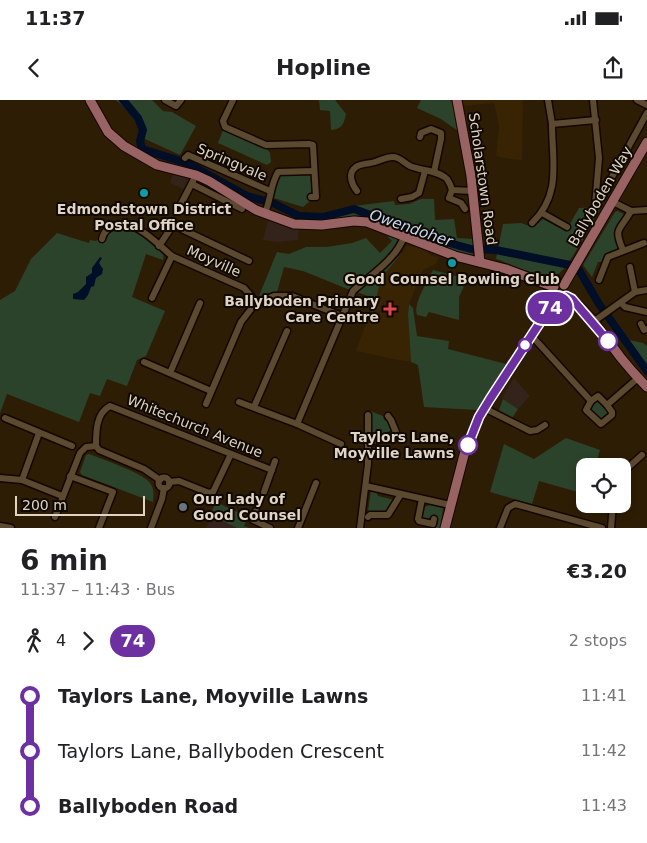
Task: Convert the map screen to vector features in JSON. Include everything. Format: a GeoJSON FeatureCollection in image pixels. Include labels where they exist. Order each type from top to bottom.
{"type":"FeatureCollection","features":[{"type":"Feature","properties":{"kind":"main road"},"geometry":{"type":"LineString","coordinates":[[90,100],[114,139],[157,165],[196,175],[210,181],[256,210],[294,224],[361,221],[455,256],[526,276],[554,287]]}},
{"type":"Feature","properties":{"kind":"main road","name":"Scholarstown Road"},"geometry":{"type":"LineString","coordinates":[[458,100],[470,165],[480,262]]}},
{"type":"Feature","properties":{"kind":"main road","name":"Ballyboden Way"},"geometry":{"type":"LineString","coordinates":[[564,285],[647,142]]}},
{"type":"Feature","properties":{"kind":"main road"},"geometry":{"type":"LineString","coordinates":[[554,287],[558,284],[564,285],[568,290],[566,296],[562,299],[556,298]]}},
{"type":"Feature","properties":{"kind":"main road"},"geometry":{"type":"LineString","coordinates":[[554,287],[553,293],[556,298]]}},
{"type":"Feature","properties":{"kind":"main road"},"geometry":{"type":"LineString","coordinates":[[566,296],[596,320],[647,388]]}},
{"type":"Feature","properties":{"kind":"main road"},"geometry":{"type":"LineString","coordinates":[[445,528],[471,434],[484,408],[556,298]]}},
{"type":"Feature","properties":{"kind":"street"},"geometry":{"type":"LineString","coordinates":[[165,100],[176,106],[181,100]]}},
{"type":"Feature","properties":{"kind":"street","name":"Springvale"},"geometry":{"type":"LineString","coordinates":[[233,100],[223,122],[225,127],[266,145],[313,145],[316,197],[311,197]]}},
{"type":"Feature","properties":{"kind":"street"},"geometry":{"type":"LineString","coordinates":[[532,223],[542,213],[554,185],[552,124],[548,100]]}},
{"type":"Feature","properties":{"kind":"street"},"geometry":{"type":"LineString","coordinates":[[593,100],[599,158],[595,206]]}},
{"type":"Feature","properties":{"kind":"street"},"geometry":{"type":"LineString","coordinates":[[637,100],[647,105]]}},
{"type":"Feature","properties":{"kind":"street"},"geometry":{"type":"LineString","coordinates":[[607,186],[647,113]]}},
{"type":"Feature","properties":{"kind":"street"},"geometry":{"type":"LineString","coordinates":[[552,124],[596,120]]}},
{"type":"Feature","properties":{"kind":"street"},"geometry":{"type":"LineString","coordinates":[[420,137],[424,131],[431,129],[441,133],[434,172]]}},
{"type":"Feature","properties":{"kind":"street","name":"Springvale"},"geometry":{"type":"LineString","coordinates":[[185,158],[188,155],[270,191]]}},
{"type":"Feature","properties":{"kind":"street"},"geometry":{"type":"LineString","coordinates":[[357,191],[352,182],[352,171],[356,167],[375,162],[379,159],[395,157],[407,164],[425,171],[434,172],[446,179],[452,190],[449,198],[462,203],[465,209]]}},
{"type":"Feature","properties":{"kind":"street","name":"Springvale"},"geometry":{"type":"LineString","coordinates":[[265,213],[270,201],[270,191],[278,172],[314,171]]}},
{"type":"Feature","properties":{"kind":"street"},"geometry":{"type":"LineString","coordinates":[[400,200],[419,193],[425,171]]}},
{"type":"Feature","properties":{"kind":"street"},"geometry":{"type":"LineString","coordinates":[[180,206],[196,175]]}},
{"type":"Feature","properties":{"kind":"street"},"geometry":{"type":"LineString","coordinates":[[204,190],[210,181]]}},
{"type":"Feature","properties":{"kind":"street"},"geometry":{"type":"LineString","coordinates":[[194,185],[242,209]]}},
{"type":"Feature","properties":{"kind":"street"},"geometry":{"type":"LineString","coordinates":[[452,190],[473,191]]}},
{"type":"Feature","properties":{"kind":"street"},"geometry":{"type":"LineString","coordinates":[[612,202],[631,211],[647,210]]}},
{"type":"Feature","properties":{"kind":"street"},"geometry":{"type":"LineString","coordinates":[[623,250],[617,237],[617,232],[631,211]]}},
{"type":"Feature","properties":{"kind":"street"},"geometry":{"type":"LineString","coordinates":[[542,213],[567,227]]}},
{"type":"Feature","properties":{"kind":"street"},"geometry":{"type":"LineString","coordinates":[[102,239],[106,230],[118,224],[136,226],[172,256]]}},
{"type":"Feature","properties":{"kind":"street"},"geometry":{"type":"LineString","coordinates":[[159,246],[173,225],[249,262]]}},
{"type":"Feature","properties":{"kind":"street"},"geometry":{"type":"LineString","coordinates":[[297,424],[353,291],[382,268],[395,254],[404,238]]}},
{"type":"Feature","properties":{"kind":"street"},"geometry":{"type":"LineString","coordinates":[[598,280],[608,257],[644,243]]}},
{"type":"Feature","properties":{"kind":"street","name":"Moyville"},"geometry":{"type":"LineString","coordinates":[[152,298],[172,256],[244,288],[255,304]]}},
{"type":"Feature","properties":{"kind":"street"},"geometry":{"type":"LineString","coordinates":[[630,267],[635,292]]}},
{"type":"Feature","properties":{"kind":"street"},"geometry":{"type":"LineString","coordinates":[[596,320],[635,292],[647,290]]}},
{"type":"Feature","properties":{"kind":"street"},"geometry":{"type":"LineString","coordinates":[[206,404],[241,322],[255,304],[274,296],[292,296],[342,316]]}},
{"type":"Feature","properties":{"kind":"street"},"geometry":{"type":"LineString","coordinates":[[170,373],[200,303]]}},
{"type":"Feature","properties":{"kind":"street"},"geometry":{"type":"LineString","coordinates":[[621,303],[625,307],[647,312]]}},
{"type":"Feature","properties":{"kind":"street"},"geometry":{"type":"LineString","coordinates":[[641,324],[644,330],[647,329]]}},
{"type":"Feature","properties":{"kind":"street"},"geometry":{"type":"LineString","coordinates":[[254,407],[287,331]]}},
{"type":"Feature","properties":{"kind":"street"},"geometry":{"type":"LineString","coordinates":[[531,335],[591,401]]}},
{"type":"Feature","properties":{"kind":"street"},"geometry":{"type":"LineString","coordinates":[[144,362],[211,390]]}},
{"type":"Feature","properties":{"kind":"street"},"geometry":{"type":"LineString","coordinates":[[607,404],[638,378]]}},
{"type":"Feature","properties":{"kind":"street"},"geometry":{"type":"LineString","coordinates":[[598,396],[607,404],[612,415],[601,424],[586,410],[591,401],[598,396]]}},
{"type":"Feature","properties":{"kind":"street"},"geometry":{"type":"LineString","coordinates":[[239,402],[297,424],[341,444]]}},
{"type":"Feature","properties":{"kind":"street","name":"Whitechurch Avenue"},"geometry":{"type":"LineString","coordinates":[[96,446],[98,421],[103,411],[110,406],[272,470]]}},
{"type":"Feature","properties":{"kind":"street"},"geometry":{"type":"LineString","coordinates":[[484,408],[530,431],[537,430],[545,425]]}},
{"type":"Feature","properties":{"kind":"street"},"geometry":{"type":"LineString","coordinates":[[360,528],[366,486],[368,415]]}},
{"type":"Feature","properties":{"kind":"street"},"geometry":{"type":"LineString","coordinates":[[368,443],[393,435],[396,432],[388,416]]}},
{"type":"Feature","properties":{"kind":"street"},"geometry":{"type":"LineString","coordinates":[[5,418],[72,446]]}},
{"type":"Feature","properties":{"kind":"street"},"geometry":{"type":"LineString","coordinates":[[22,480],[40,433]]}},
{"type":"Feature","properties":{"kind":"street"},"geometry":{"type":"LineString","coordinates":[[55,517],[80,453],[86,447],[96,446],[99,450],[144,469],[157,476],[160,480],[159,485],[164,488]]}},
{"type":"Feature","properties":{"kind":"street"},"geometry":{"type":"LineString","coordinates":[[160,480],[166,478],[169,482],[179,481],[209,493],[213,492],[231,454]]}},
{"type":"Feature","properties":{"kind":"street"},"geometry":{"type":"LineString","coordinates":[[631,465],[642,455]]}},
{"type":"Feature","properties":{"kind":"street","name":"Whitechurch Avenue"},"geometry":{"type":"LineString","coordinates":[[264,492],[275,460]]}},
{"type":"Feature","properties":{"kind":"street"},"geometry":{"type":"LineString","coordinates":[[70,476],[114,492],[99,528]]}},
{"type":"Feature","properties":{"kind":"street"},"geometry":{"type":"LineString","coordinates":[[0,478],[22,480],[62,496]]}},
{"type":"Feature","properties":{"kind":"street"},"geometry":{"type":"LineString","coordinates":[[151,528],[164,488],[168,486],[169,482]]}},
{"type":"Feature","properties":{"kind":"street"},"geometry":{"type":"LineString","coordinates":[[298,528],[316,482]]}},
{"type":"Feature","properties":{"kind":"street"},"geometry":{"type":"LineString","coordinates":[[366,486],[450,505]]}},
{"type":"Feature","properties":{"kind":"street"},"geometry":{"type":"LineString","coordinates":[[368,517],[370,515],[388,515],[401,494]]}},
{"type":"Feature","properties":{"kind":"street"},"geometry":{"type":"LineString","coordinates":[[422,499],[419,521],[433,524],[434,519]]}},
{"type":"Feature","properties":{"kind":"street"},"geometry":{"type":"LineString","coordinates":[[500,528],[508,508],[515,504],[602,528]]}},
{"type":"Feature","properties":{"kind":"street"},"geometry":{"type":"LineString","coordinates":[[256,511],[253,520],[270,528]]}},
{"type":"Feature","properties":{"kind":"street"},"geometry":{"type":"LineString","coordinates":[[611,528],[612,513]]}},
{"type":"Feature","properties":{"kind":"street"},"geometry":{"type":"LineString","coordinates":[[0,526],[11,528]]}},
{"type":"Feature","properties":{"kind":"shaded area"},"geometry":{"type":"Polygon","coordinates":[[[462,100],[523,100],[522,160],[496,156],[499,126],[494,103],[463,106],[462,100]]]}},
{"type":"Feature","properties":{"kind":"shaded area"},"geometry":{"type":"Polygon","coordinates":[[[173,174],[192,179],[186,190],[170,183],[173,174]]]}},
{"type":"Feature","properties":{"kind":"shaded area"},"geometry":{"type":"Polygon","coordinates":[[[269,218],[299,227],[298,240],[277,242],[263,240],[269,218]]]}},
{"type":"Feature","properties":{"kind":"shaded area","name":"Ballyboden Primary Care Centre"},"geometry":{"type":"Polygon","coordinates":[[[406,246],[418,247],[432,256],[439,257],[436,264],[423,270],[409,304],[411,362],[356,351],[381,278],[406,246]]]}},
{"type":"Feature","properties":{"kind":"shaded area"},"geometry":{"type":"Polygon","coordinates":[[[514,378],[530,396],[518,409],[502,398],[514,378]]]}},
{"type":"Feature","properties":{"kind":"shaded area"},"geometry":{"type":"Polygon","coordinates":[[[213,516],[237,528],[206,528],[213,516]]]}},
{"type":"Feature","properties":{"kind":"green space"},"geometry":{"type":"Polygon","coordinates":[[[116,100],[152,100],[163,111],[172,112],[196,126],[180,155],[145,139],[133,118],[116,100]]]}},
{"type":"Feature","properties":{"kind":"green space"},"geometry":{"type":"Polygon","coordinates":[[[319,100],[335,100],[346,114],[340,127],[331,130],[330,111],[320,110],[319,100]]]}},
{"type":"Feature","properties":{"kind":"green space"},"geometry":{"type":"Polygon","coordinates":[[[421,100],[450,100],[455,104],[458,131],[441,119],[417,108],[421,100]]]}},
{"type":"Feature","properties":{"kind":"green space"},"geometry":{"type":"Polygon","coordinates":[[[223,130],[266,148],[270,153],[271,162],[267,165],[218,143],[223,130]]]}},
{"type":"Feature","properties":{"kind":"green space"},"geometry":{"type":"Polygon","coordinates":[[[311,173],[313,194],[310,195],[311,200],[303,207],[274,198],[272,194],[279,175],[311,173]]]}},
{"type":"Feature","properties":{"kind":"green space"},"geometry":{"type":"Polygon","coordinates":[[[421,199],[434,199],[435,220],[454,219],[457,238],[474,239],[475,251],[472,255],[444,248],[360,215],[337,218],[336,211],[354,206],[394,201],[395,205],[409,204],[421,199]]]}},
{"type":"Feature","properties":{"kind":"green space"},"geometry":{"type":"Polygon","coordinates":[[[601,207],[567,265],[556,275],[550,276],[534,273],[496,259],[503,224],[521,223],[532,227],[543,219],[566,231],[579,208],[601,207]]]}},
{"type":"Feature","properties":{"kind":"green space"},"geometry":{"type":"Polygon","coordinates":[[[618,211],[625,215],[615,233],[618,247],[604,256],[602,262],[598,262],[592,277],[583,265],[615,212],[618,211]]]}},
{"type":"Feature","properties":{"kind":"green space"},"geometry":{"type":"Polygon","coordinates":[[[119,225],[135,227],[164,251],[163,260],[146,254],[132,297],[165,311],[146,356],[137,360],[127,386],[107,379],[100,396],[90,393],[79,422],[7,394],[0,413],[0,300],[15,291],[31,259],[57,233],[89,243],[90,240],[103,240],[105,234],[119,225]]]}},
{"type":"Feature","properties":{"kind":"green space"},"geometry":{"type":"Polygon","coordinates":[[[389,236],[399,240],[383,260],[350,290],[303,271],[284,267],[277,292],[259,296],[277,252],[289,254],[306,247],[327,247],[352,243],[366,238],[380,253],[392,241],[389,236]]]}},
{"type":"Feature","properties":{"kind":"green space"},"geometry":{"type":"Polygon","coordinates":[[[403,252],[381,278],[376,299],[357,292],[368,282],[376,278],[403,252]]]}},
{"type":"Feature","properties":{"kind":"green space"},"geometry":{"type":"Polygon","coordinates":[[[433,270],[467,279],[459,297],[459,320],[429,312],[426,317],[417,315],[416,310],[419,299],[433,270]]]}},
{"type":"Feature","properties":{"kind":"green space"},"geometry":{"type":"Polygon","coordinates":[[[409,304],[413,308],[417,336],[449,341],[448,349],[506,364],[477,410],[424,407],[418,365],[411,362],[409,304]]]}},
{"type":"Feature","properties":{"kind":"green space"},"geometry":{"type":"Polygon","coordinates":[[[629,340],[643,343],[647,346],[647,367],[629,340]]]}},
{"type":"Feature","properties":{"kind":"green space"},"geometry":{"type":"Polygon","coordinates":[[[503,399],[518,409],[512,418],[499,410],[503,399]]]}},
{"type":"Feature","properties":{"kind":"green space"},"geometry":{"type":"Polygon","coordinates":[[[598,400],[602,402],[610,414],[602,421],[589,409],[592,403],[598,400]]]}},
{"type":"Feature","properties":{"kind":"green space"},"geometry":{"type":"Polygon","coordinates":[[[370,411],[383,416],[384,420],[390,421],[393,427],[392,433],[374,438],[370,436],[370,411]]]}},
{"type":"Feature","properties":{"kind":"green space"},"geometry":{"type":"Polygon","coordinates":[[[566,438],[600,450],[598,458],[576,458],[576,491],[539,481],[532,504],[490,492],[504,444],[534,459],[566,438]]]}},
{"type":"Feature","properties":{"kind":"green space"},"geometry":{"type":"Polygon","coordinates":[[[89,454],[146,479],[152,487],[154,494],[153,502],[82,475],[80,472],[86,455],[89,454]]]}},
{"type":"Feature","properties":{"kind":"green space"},"geometry":{"type":"Polygon","coordinates":[[[371,491],[376,492],[378,496],[394,500],[385,514],[383,512],[370,512],[365,516],[365,513],[368,511],[371,491]]]}},
{"type":"Feature","properties":{"kind":"green space"},"geometry":{"type":"Polygon","coordinates":[[[216,502],[248,517],[244,526],[250,528],[237,528],[210,515],[216,502]]]}},
{"type":"Feature","properties":{"kind":"green space"},"geometry":{"type":"Polygon","coordinates":[[[430,505],[443,508],[440,528],[435,528],[436,520],[422,518],[424,507],[430,505]]]}},
{"type":"Feature","properties":{"kind":"water"},"geometry":{"type":"Polygon","coordinates":[[[100,257],[102,258],[99,263],[103,269],[102,274],[96,278],[94,286],[91,287],[84,300],[73,299],[73,294],[86,284],[86,277],[92,273],[92,268],[100,257]]]}},
{"type":"Feature","properties":{"kind":"waterway","name":"Owendoher"},"geometry":{"type":"LineString","coordinates":[[123,100],[138,118],[143,130],[140,141],[142,149],[187,163],[247,196],[273,203],[299,216],[323,217],[354,209],[442,241],[471,249],[496,250],[570,265]]}},
{"type":"Feature","properties":{"kind":"waterway","name":"Owendoher"},"geometry":{"type":"LineString","coordinates":[[579,270],[599,304],[647,371]]}},
{"type":"Feature","properties":{"kind":"bus line","name":"74"},"geometry":{"type":"LineString","coordinates":[[468,445],[479,417],[556,298],[562,299],[566,296],[572,299],[608,341]]}},
{"type":"Feature","properties":{"kind":"place","name":"Edmondstown District Postal Office"},"geometry":{"type":"Point","coordinates":[144,193]}},
{"type":"Feature","properties":{"kind":"place","name":"Good Counsel Bowling Club"},"geometry":{"type":"Point","coordinates":[452,263]}},
{"type":"Feature","properties":{"kind":"place","name":"Ballyboden Primary Care Centre"},"geometry":{"type":"Point","coordinates":[390,309]}},
{"type":"Feature","properties":{"kind":"place","name":"Taylors Lane, Moyville Lawns"},"geometry":{"type":"Point","coordinates":[468,445]}},
{"type":"Feature","properties":{"kind":"place","name":"Our Lady of Good Counsel"},"geometry":{"type":"Point","coordinates":[183,507]}}]}
